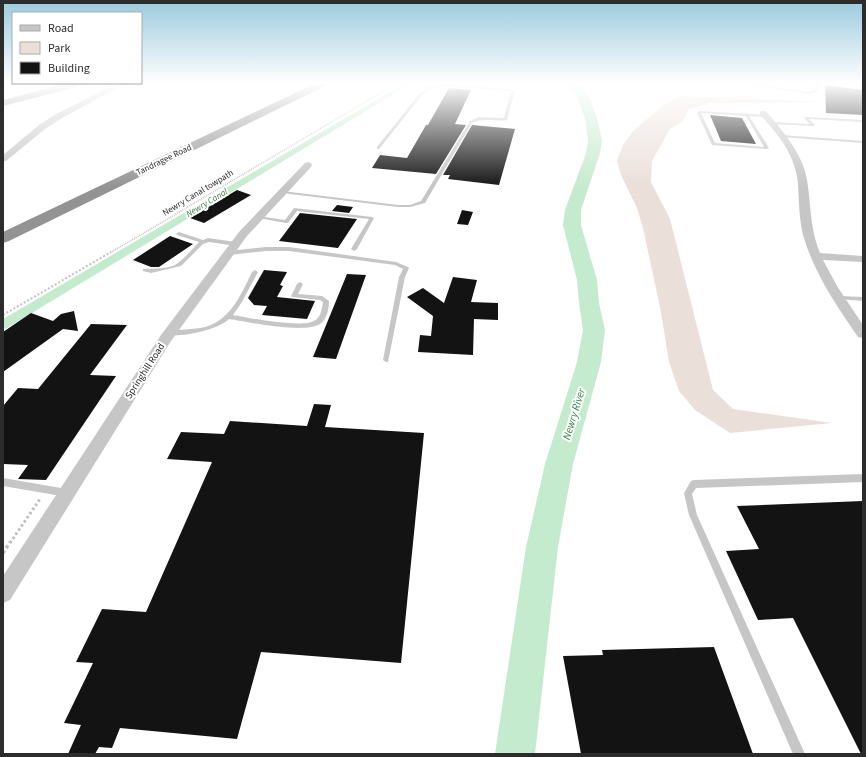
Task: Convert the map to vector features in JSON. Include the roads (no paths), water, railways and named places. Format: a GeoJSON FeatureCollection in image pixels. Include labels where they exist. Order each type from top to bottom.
{"type":"FeatureCollection","features":[{"type":"Feature","properties":{"kind":"highway","name":"Tandragee Road"},"geometry":{"type":"LineString","coordinates":[[3,238],[252,117]]}},
{"type":"Feature","properties":{"kind":"street"},"geometry":{"type":"LineString","coordinates":[[3,159],[48,123],[59,117]]}},
{"type":"Feature","properties":{"kind":"street"},"geometry":{"type":"LineString","coordinates":[[767,118],[791,150],[802,179],[808,232],[817,256],[840,298],[863,334]]}},
{"type":"Feature","properties":{"kind":"street","name":"Springhill Road"},"geometry":{"type":"LineString","coordinates":[[3,593],[170,333],[232,248],[258,217],[308,165]]}},
{"type":"Feature","properties":{"kind":"street"},"geometry":{"type":"LineString","coordinates":[[817,256],[863,259]]}},
{"type":"Feature","properties":{"kind":"lane"},"geometry":{"type":"LineString","coordinates":[[378,148],[402,117]]}},
{"type":"Feature","properties":{"kind":"lane"},"geometry":{"type":"LineString","coordinates":[[282,192],[398,206],[410,206],[423,202],[471,122],[475,119],[482,118],[506,119],[506,117]]}},
{"type":"Feature","properties":{"kind":"lane"},"geometry":{"type":"LineString","coordinates":[[701,117],[713,144],[767,148],[747,117]]}},
{"type":"Feature","properties":{"kind":"lane"},"geometry":{"type":"LineString","coordinates":[[762,117],[813,125],[806,118],[863,121]]}},
{"type":"Feature","properties":{"kind":"lane"},"geometry":{"type":"LineString","coordinates":[[782,136],[863,142]]}},
{"type":"Feature","properties":{"kind":"lane"},"geometry":{"type":"LineString","coordinates":[[258,217],[286,222],[296,209],[372,218],[354,248]]}},
{"type":"Feature","properties":{"kind":"lane"},"geometry":{"type":"LineString","coordinates":[[179,234],[203,242]]}},
{"type":"Feature","properties":{"kind":"lane"},"geometry":{"type":"LineString","coordinates":[[145,270],[151,271],[179,265],[203,242],[208,240],[215,240],[232,248],[289,250],[396,264],[406,268],[402,277],[386,360]]}},
{"type":"Feature","properties":{"kind":"lane"},"geometry":{"type":"LineString","coordinates":[[170,333],[208,329],[219,325],[235,310],[255,272]]}},
{"type":"Feature","properties":{"kind":"lane"},"geometry":{"type":"LineString","coordinates":[[229,317],[296,325],[310,325],[317,323],[321,319],[326,301],[322,298],[294,296],[300,284]]}},
{"type":"Feature","properties":{"kind":"lane"},"geometry":{"type":"LineString","coordinates":[[840,298],[863,299]]}},
{"type":"Feature","properties":{"kind":"lane"},"geometry":{"type":"LineString","coordinates":[[799,754],[693,515],[688,493],[694,484],[863,478]]}},
{"type":"Feature","properties":{"kind":"lane"},"geometry":{"type":"LineString","coordinates":[[3,482],[67,493]]}},
{"type":"Feature","properties":{"kind":"waterway","name":"Newry Canal"},"geometry":{"type":"LineString","coordinates":[[3,325],[352,117]]}},
{"type":"Feature","properties":{"kind":"waterway","name":"Newry River"},"geometry":{"type":"LineString","coordinates":[[515,754],[542,547],[559,464],[589,362],[594,330],[589,303],[587,280],[572,225],[573,210],[593,153],[595,141],[591,117]]}}]}
